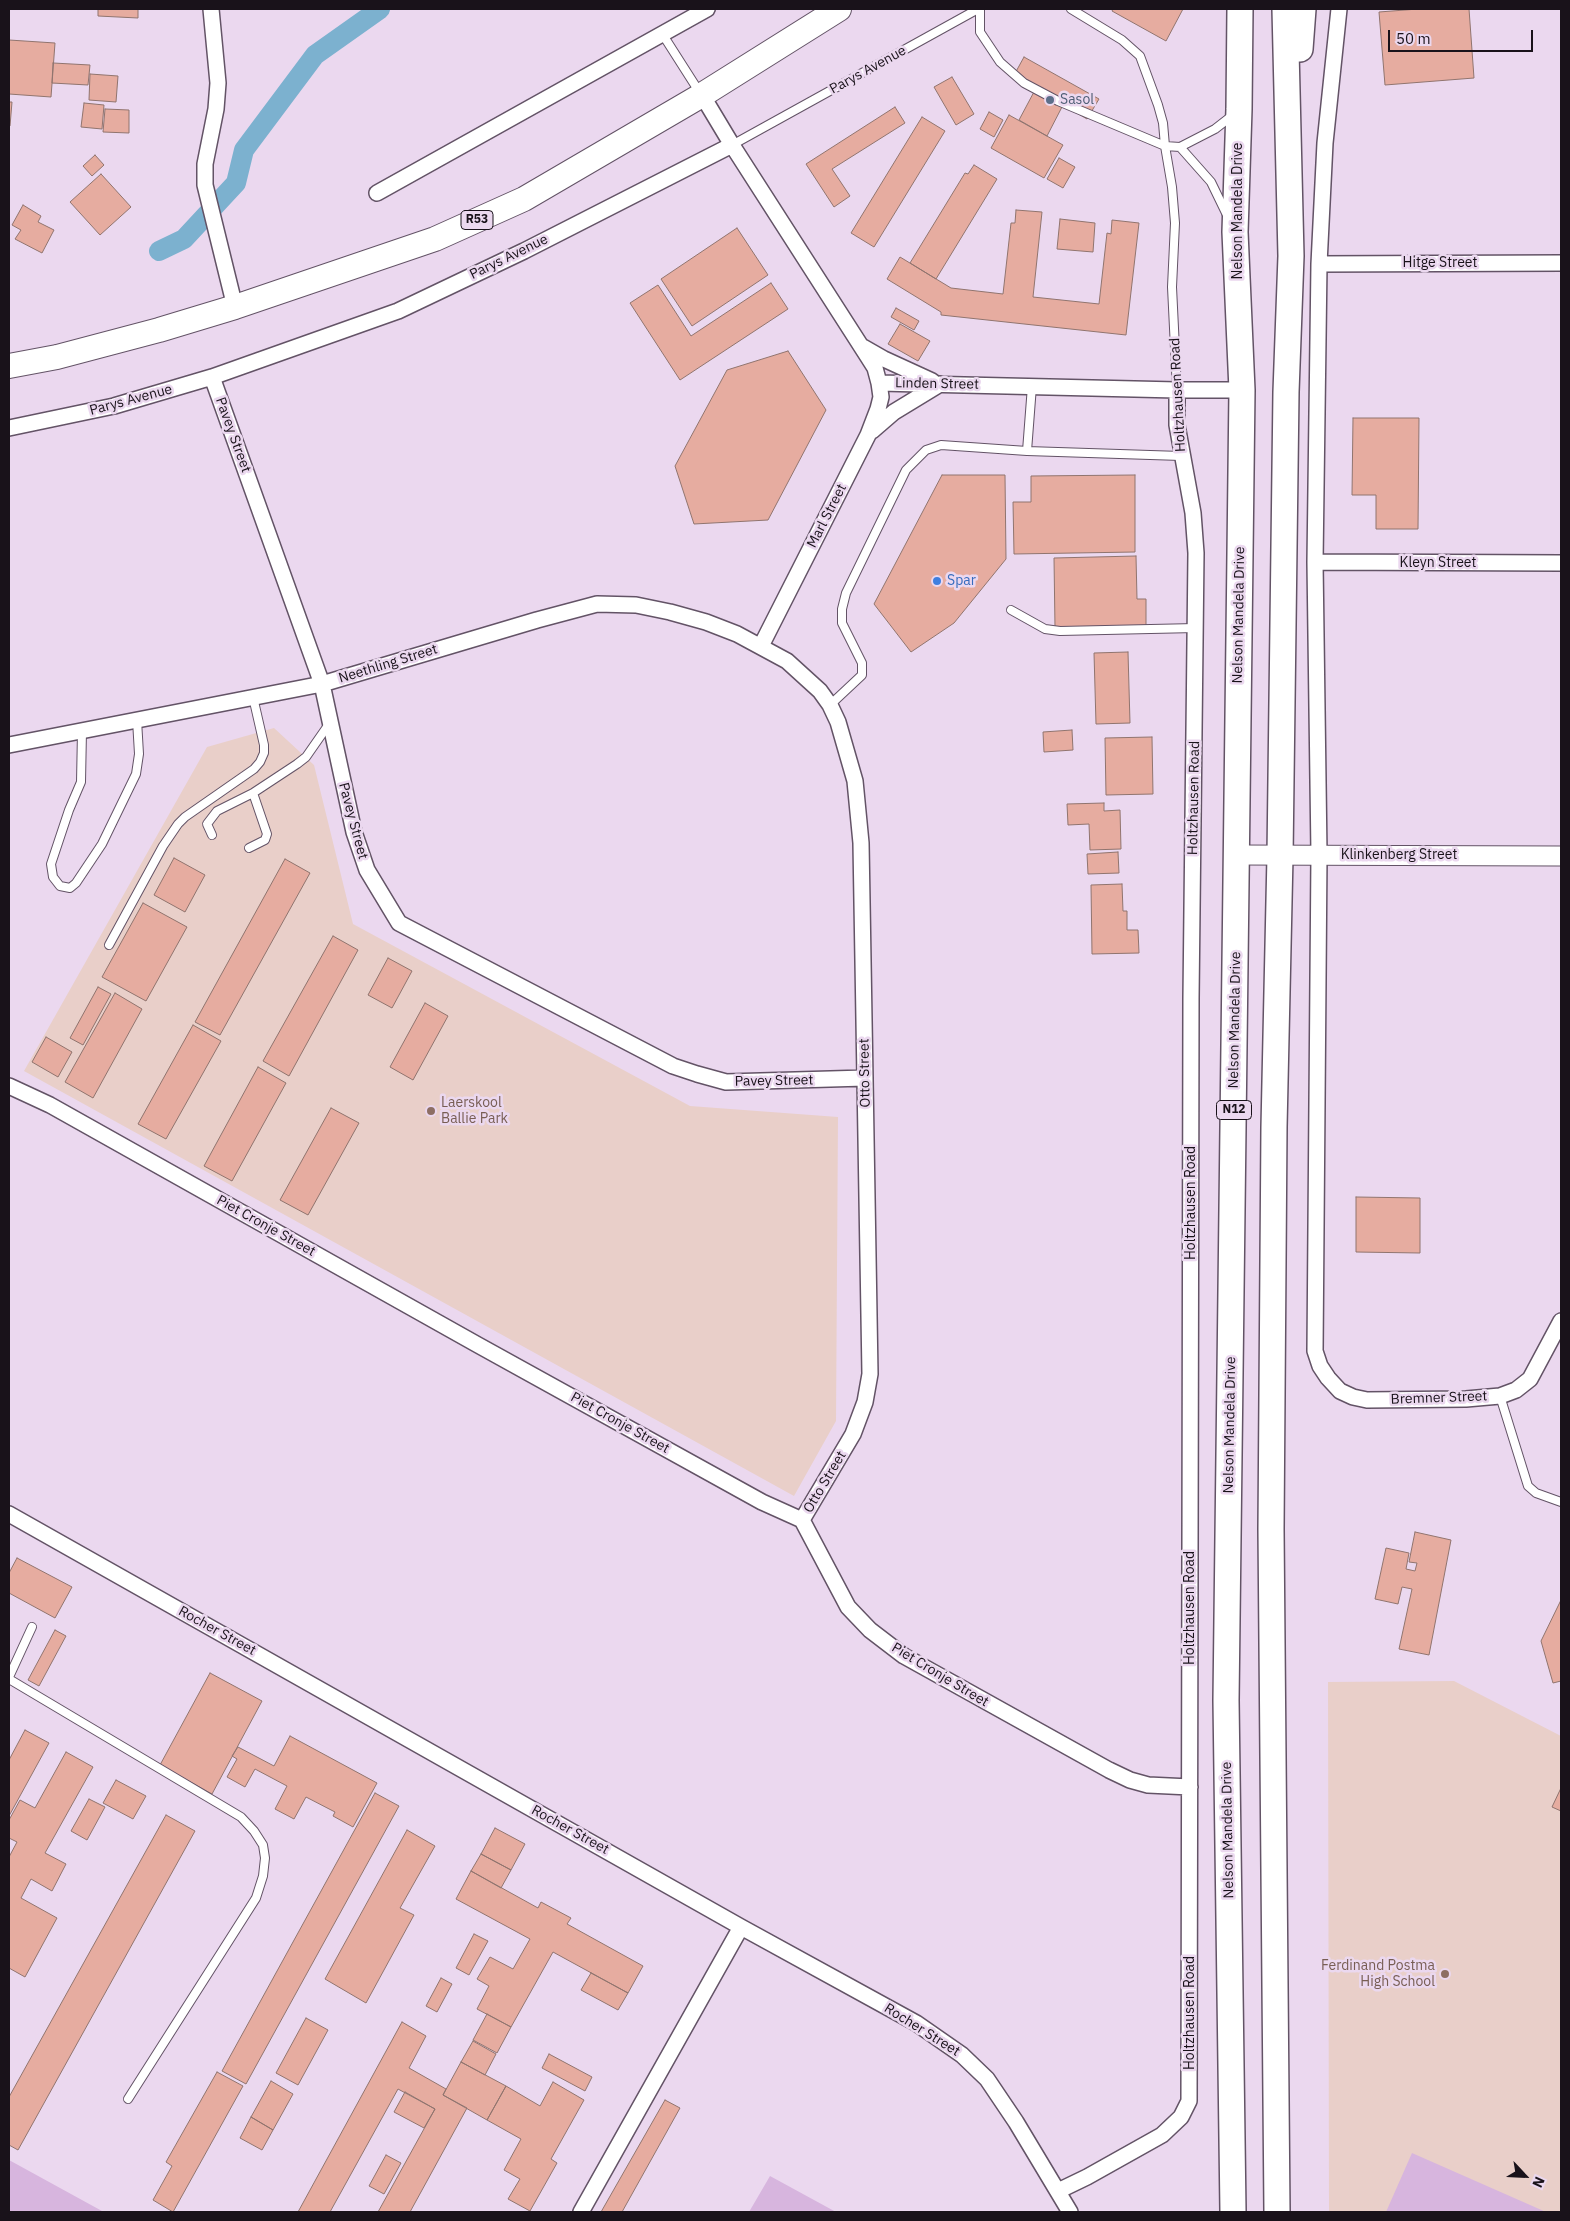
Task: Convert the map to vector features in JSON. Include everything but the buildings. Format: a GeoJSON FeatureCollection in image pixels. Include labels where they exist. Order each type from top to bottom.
{"type":"FeatureCollection","features":[{"type":"Feature","properties":{"kind":"highway","name":"Nelson Mandela Drive"},"geometry":{"type":"LineString","coordinates":[[1233,2212],[1226,1700],[1242,390],[1235,232],[1240,9]]}},
{"type":"Feature","properties":{"kind":"highway"},"geometry":{"type":"LineString","coordinates":[[1277,2212],[1272,1519],[1274,1127],[1280,856],[1286,392],[1291,256],[1285,9]]}},
{"type":"Feature","properties":{"kind":"highway"},"geometry":{"type":"LineString","coordinates":[[1289,118],[1297,87],[1303,9]]}},
{"type":"Feature","properties":{"kind":"main road","name":"R53"},"geometry":{"type":"LineString","coordinates":[[9,366],[57,357],[159,330],[235,307],[435,239],[524,199],[702,95],[839,9]]}},
{"type":"Feature","properties":{"kind":"street"},"geometry":{"type":"LineString","coordinates":[[211,9],[218,83],[216,109],[205,164],[205,185],[235,307]]}},
{"type":"Feature","properties":{"kind":"street"},"geometry":{"type":"LineString","coordinates":[[378,193],[664,35],[707,9]]}},
{"type":"Feature","properties":{"kind":"street"},"geometry":{"type":"LineString","coordinates":[[1319,854],[1315,562],[1319,264],[1325,143],[1339,9]]}},
{"type":"Feature","properties":{"kind":"street","name":"Linden Street"},"geometry":{"type":"LineString","coordinates":[[702,95],[875,368],[880,382],[1242,390]]}},
{"type":"Feature","properties":{"kind":"street","name":"Parys Avenue"},"geometry":{"type":"LineString","coordinates":[[9,428],[114,406],[212,377],[398,311],[524,251],[732,145]]}},
{"type":"Feature","properties":{"kind":"street","name":"Hitge Street"},"geometry":{"type":"LineString","coordinates":[[1319,264],[1561,263]]}},
{"type":"Feature","properties":{"kind":"street"},"geometry":{"type":"LineString","coordinates":[[860,345],[905,370],[940,384]]}},
{"type":"Feature","properties":{"kind":"street","name":"Pavey Street"},"geometry":{"type":"LineString","coordinates":[[212,377],[322,684],[356,840],[367,870],[399,923],[673,1066],[697,1074],[726,1082],[865,1078]]}},
{"type":"Feature","properties":{"kind":"street","name":"Marl Street"},"geometry":{"type":"LineString","coordinates":[[761,646],[868,435],[878,409],[880,382]]}},
{"type":"Feature","properties":{"kind":"street"},"geometry":{"type":"LineString","coordinates":[[868,435],[882,421],[940,384]]}},
{"type":"Feature","properties":{"kind":"street","name":"Holtzhausen Road"},"geometry":{"type":"LineString","coordinates":[[1058,2190],[1088,2177],[1162,2135],[1181,2118],[1187,2109],[1190,2081],[1191,998],[1196,553],[1193,513],[1176,425],[1177,390]]}},
{"type":"Feature","properties":{"kind":"street","name":"Kleyn Street"},"geometry":{"type":"LineString","coordinates":[[1315,562],[1561,564]]}},
{"type":"Feature","properties":{"kind":"street","name":"Neethling Street"},"geometry":{"type":"LineString","coordinates":[[9,745],[322,684],[546,617],[598,604],[636,606],[670,612],[706,622],[761,646]]}},
{"type":"Feature","properties":{"kind":"street","name":"Otto Street"},"geometry":{"type":"LineString","coordinates":[[761,646],[787,661],[820,691],[830,705],[838,722],[855,781],[861,843],[870,1374],[865,1402],[853,1434],[802,1520]]}},
{"type":"Feature","properties":{"kind":"street","name":"Bremner Street"},"geometry":{"type":"LineString","coordinates":[[1319,854],[1315,1351],[1320,1366],[1340,1391],[1367,1400],[1466,1399],[1500,1396],[1516,1390],[1530,1379],[1561,1321]]}},
{"type":"Feature","properties":{"kind":"street","name":"Klinkenberg Street"},"geometry":{"type":"LineString","coordinates":[[1237,855],[1561,856]]}},
{"type":"Feature","properties":{"kind":"street","name":"Piet Cronje Street"},"geometry":{"type":"LineString","coordinates":[[9,1086],[50,1105],[486,1350],[754,1497],[802,1520],[848,1607],[870,1630],[904,1656],[1130,1780],[1148,1785],[1190,1787]]}},
{"type":"Feature","properties":{"kind":"street","name":"Rocher Street"},"geometry":{"type":"LineString","coordinates":[[9,1514],[916,2024],[962,2055],[987,2078],[1070,2212]]}},
{"type":"Feature","properties":{"kind":"street"},"geometry":{"type":"LineString","coordinates":[[581,2212],[741,1927]]}},
{"type":"Feature","properties":{"kind":"lane"},"geometry":{"type":"LineString","coordinates":[[979,9],[980,32],[1000,62],[1024,83],[1058,101],[1165,146],[1180,147],[1226,122],[1239,109]]}},
{"type":"Feature","properties":{"kind":"lane","name":"Parys Avenue"},"geometry":{"type":"LineString","coordinates":[[732,145],[979,9]]}},
{"type":"Feature","properties":{"kind":"lane","name":"Holtzhausen Road"},"geometry":{"type":"LineString","coordinates":[[1071,9],[1122,40],[1140,56],[1158,105],[1172,187],[1175,223],[1172,286],[1177,390]]}},
{"type":"Feature","properties":{"kind":"lane"},"geometry":{"type":"LineString","coordinates":[[664,35],[702,95]]}},
{"type":"Feature","properties":{"kind":"lane"},"geometry":{"type":"LineString","coordinates":[[1180,147],[1210,182],[1235,232]]}},
{"type":"Feature","properties":{"kind":"lane"},"geometry":{"type":"LineString","coordinates":[[1027,451],[1032,386]]}},
{"type":"Feature","properties":{"kind":"lane"},"geometry":{"type":"LineString","coordinates":[[830,705],[862,675],[862,663],[842,623],[842,609],[846,593],[906,470],[926,450],[940,445],[1027,451],[1181,456]]}},
{"type":"Feature","properties":{"kind":"lane"},"geometry":{"type":"LineString","coordinates":[[1011,610],[1045,629],[1060,631],[1196,628]]}},
{"type":"Feature","properties":{"kind":"lane"},"geometry":{"type":"LineString","coordinates":[[109,945],[163,846],[178,824],[185,817],[254,769],[260,762],[264,753],[264,745],[253,697]]}},
{"type":"Feature","properties":{"kind":"lane"},"geometry":{"type":"LineString","coordinates":[[82,731],[81,782],[69,810],[51,864],[53,877],[60,886],[70,888],[76,883],[102,844],[136,774],[139,754],[137,720]]}},
{"type":"Feature","properties":{"kind":"lane"},"geometry":{"type":"LineString","coordinates":[[212,835],[207,824],[217,811],[253,793],[306,757],[330,722]]}},
{"type":"Feature","properties":{"kind":"lane"},"geometry":{"type":"LineString","coordinates":[[248,848],[265,840],[268,834],[253,793]]}},
{"type":"Feature","properties":{"kind":"lane"},"geometry":{"type":"LineString","coordinates":[[1500,1396],[1528,1486],[1536,1493],[1561,1502]]}},
{"type":"Feature","properties":{"kind":"lane"},"geometry":{"type":"LineString","coordinates":[[32,1627],[9,1678],[240,1817],[254,1831],[262,1844],[265,1858],[256,1898],[128,2099]]}},
{"type":"Feature","properties":{"kind":"shaded area","name":"Laerskool Ballie Park"},"geometry":{"type":"Polygon","coordinates":[[[274,728],[314,765],[353,924],[690,1106],[838,1117],[836,1421],[794,1496],[24,1071],[207,747],[274,728]]]}},
{"type":"Feature","properties":{"kind":"shaded area","name":"Ferdinand Postma High School"},"geometry":{"type":"Polygon","coordinates":[[[1454,1681],[1561,1736],[1561,2212],[1329,2212],[1328,1682],[1454,1681]]]}},
{"type":"Feature","properties":{"kind":"shaded area"},"geometry":{"type":"Polygon","coordinates":[[[1412,2153],[1546,2212],[1386,2212],[1412,2153]]]}},
{"type":"Feature","properties":{"kind":"shaded area"},"geometry":{"type":"Polygon","coordinates":[[[9,2160],[102,2211],[9,2212],[9,2160]]]}},
{"type":"Feature","properties":{"kind":"shaded area"},"geometry":{"type":"Polygon","coordinates":[[[770,2176],[836,2212],[749,2212],[770,2176]]]}},
{"type":"Feature","properties":{"kind":"waterway"},"geometry":{"type":"LineString","coordinates":[[159,251],[184,239],[236,183],[244,150],[315,55],[380,9]]}},
{"type":"Feature","properties":{"kind":"place","name":"Sasol"},"geometry":{"type":"Point","coordinates":[1050,100]}},
{"type":"Feature","properties":{"kind":"place","name":"Spar"},"geometry":{"type":"Point","coordinates":[937,581]}},
{"type":"Feature","properties":{"kind":"place","name":"Laerskool Ballie Park"},"geometry":{"type":"Point","coordinates":[431,1111]}},
{"type":"Feature","properties":{"kind":"place","name":"Ferdinand Postma High School"},"geometry":{"type":"Point","coordinates":[1445,1974]}}]}
